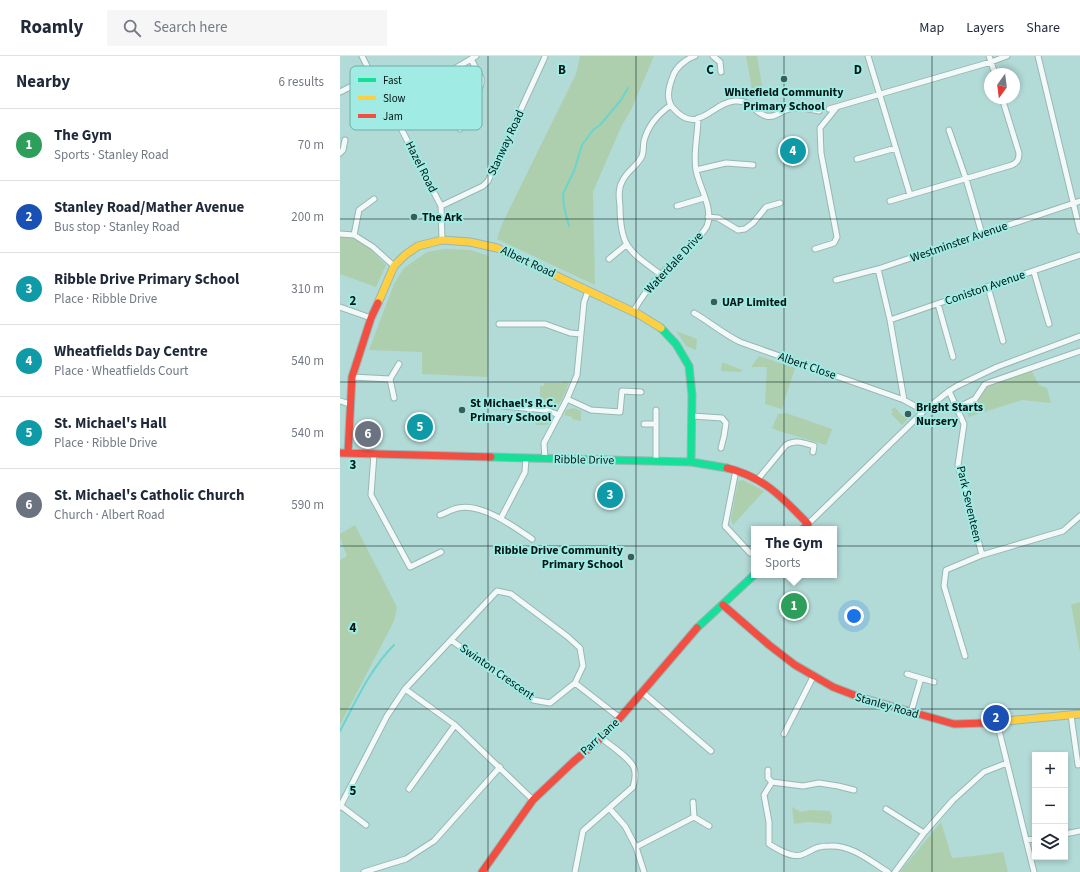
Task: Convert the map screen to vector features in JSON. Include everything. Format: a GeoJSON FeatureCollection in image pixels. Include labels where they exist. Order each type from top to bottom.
{"type":"FeatureCollection","features":[{"type":"Feature","properties":{"kind":"street","name":"Hazel Road"},"geometry":{"type":"LineString","coordinates":[[362,56],[367,66]]}},
{"type":"Feature","properties":{"kind":"street"},"geometry":{"type":"LineString","coordinates":[[458,66],[476,56]]}},
{"type":"Feature","properties":{"kind":"street","name":"Stanway Road"},"geometry":{"type":"LineString","coordinates":[[441,206],[483,186],[488,181],[545,56]]}},
{"type":"Feature","properties":{"kind":"street"},"geometry":{"type":"LineString","coordinates":[[695,56],[680,66],[673,74],[669,86],[668,97],[671,105],[678,113],[687,118],[698,118],[706,115],[724,103],[733,101],[741,101],[750,104],[760,113],[768,117],[776,115],[787,109],[798,108],[819,111]]}},
{"type":"Feature","properties":{"kind":"street"},"geometry":{"type":"LineString","coordinates":[[714,56],[720,62],[721,72]]}},
{"type":"Feature","properties":{"kind":"street"},"geometry":{"type":"LineString","coordinates":[[868,56],[910,195]]}},
{"type":"Feature","properties":{"kind":"street"},"geometry":{"type":"LineString","coordinates":[[989,56],[993,68]]}},
{"type":"Feature","properties":{"kind":"street"},"geometry":{"type":"LineString","coordinates":[[829,109],[1007,56]]}},
{"type":"Feature","properties":{"kind":"street"},"geometry":{"type":"LineString","coordinates":[[1038,56],[1080,231]]}},
{"type":"Feature","properties":{"kind":"street"},"geometry":{"type":"LineString","coordinates":[[470,59],[474,66]]}},
{"type":"Feature","properties":{"kind":"street"},"geometry":{"type":"LineString","coordinates":[[340,92],[350,87]]}},
{"type":"Feature","properties":{"kind":"street"},"geometry":{"type":"LineString","coordinates":[[890,201],[1012,165],[1017,162],[1019,153],[1004,104]]}},
{"type":"Feature","properties":{"kind":"street"},"geometry":{"type":"LineString","coordinates":[[660,274],[638,257],[626,245],[621,232],[619,192],[621,182],[643,154],[644,141],[650,126],[660,113],[671,105]]}},
{"type":"Feature","properties":{"kind":"street"},"geometry":{"type":"LineString","coordinates":[[815,249],[834,242],[837,237],[821,153],[820,128],[838,107]]}},
{"type":"Feature","properties":{"kind":"street","name":"Waterdale Drive"},"geometry":{"type":"LineString","coordinates":[[633,312],[646,291],[660,274],[701,234],[706,227],[708,216],[696,170],[695,156],[698,118]]}},
{"type":"Feature","properties":{"kind":"street","name":"Hazel Road"},"geometry":{"type":"LineString","coordinates":[[402,130],[441,206],[442,240]]}},
{"type":"Feature","properties":{"kind":"street"},"geometry":{"type":"LineString","coordinates":[[949,130],[966,179],[982,234]]}},
{"type":"Feature","properties":{"kind":"street"},"geometry":{"type":"LineString","coordinates":[[345,140],[342,152],[349,152]]}},
{"type":"Feature","properties":{"kind":"street"},"geometry":{"type":"LineString","coordinates":[[857,159],[896,148]]}},
{"type":"Feature","properties":{"kind":"street"},"geometry":{"type":"LineString","coordinates":[[696,170],[726,162],[753,165]]}},
{"type":"Feature","properties":{"kind":"street"},"geometry":{"type":"LineString","coordinates":[[676,206],[704,198]]}},
{"type":"Feature","properties":{"kind":"street"},"geometry":{"type":"LineString","coordinates":[[354,235],[358,210],[374,199]]}},
{"type":"Feature","properties":{"kind":"street","name":"Westminster Avenue"},"geometry":{"type":"LineString","coordinates":[[836,280],[878,269],[1080,201]]}},
{"type":"Feature","properties":{"kind":"street"},"geometry":{"type":"LineString","coordinates":[[708,216],[718,218],[738,230],[744,229],[754,223],[766,207],[773,202],[780,203]]}},
{"type":"Feature","properties":{"kind":"street"},"geometry":{"type":"LineString","coordinates":[[340,234],[354,235],[373,247],[394,266]]}},
{"type":"Feature","properties":{"kind":"street","name":"Albert Road"},"geometry":{"type":"LineString","coordinates":[[348,453],[352,377],[371,318],[394,266],[405,255],[418,246],[442,240],[470,242],[497,248],[633,312],[657,324],[665,331],[676,344],[689,366],[692,395],[691,462]]}},
{"type":"Feature","properties":{"kind":"street"},"geometry":{"type":"LineString","coordinates":[[609,259],[617,256],[626,245]]}},
{"type":"Feature","properties":{"kind":"street","name":"Coniston Avenue"},"geometry":{"type":"LineString","coordinates":[[890,320],[1080,255]]}},
{"type":"Feature","properties":{"kind":"street"},"geometry":{"type":"LineString","coordinates":[[878,269],[890,320],[904,400]]}},
{"type":"Feature","properties":{"kind":"street"},"geometry":{"type":"LineString","coordinates":[[1034,272],[1049,324]]}},
{"type":"Feature","properties":{"kind":"street"},"geometry":{"type":"LineString","coordinates":[[988,287],[1003,341]]}},
{"type":"Feature","properties":{"kind":"street"},"geometry":{"type":"LineString","coordinates":[[545,459],[544,442],[567,399],[577,375],[584,302],[588,291]]}},
{"type":"Feature","properties":{"kind":"street"},"geometry":{"type":"LineString","coordinates":[[938,304],[953,357]]}},
{"type":"Feature","properties":{"kind":"street"},"geometry":{"type":"LineString","coordinates":[[340,307],[371,318]]}},
{"type":"Feature","properties":{"kind":"street","name":"Albert Close"},"geometry":{"type":"LineString","coordinates":[[694,312],[705,318],[727,336],[740,342],[904,400],[924,411]]}},
{"type":"Feature","properties":{"kind":"street"},"geometry":{"type":"LineString","coordinates":[[499,324],[545,324],[570,333],[581,334]]}},
{"type":"Feature","properties":{"kind":"street"},"geometry":{"type":"LineString","coordinates":[[807,526],[924,411],[949,391],[997,367],[1080,336]]}},
{"type":"Feature","properties":{"kind":"street"},"geometry":{"type":"LineString","coordinates":[[957,408],[975,399],[985,384],[1080,351]]}},
{"type":"Feature","properties":{"kind":"street"},"geometry":{"type":"LineString","coordinates":[[394,398],[390,379],[399,364]]}},
{"type":"Feature","properties":{"kind":"street"},"geometry":{"type":"LineString","coordinates":[[352,377],[390,379]]}},
{"type":"Feature","properties":{"kind":"street"},"geometry":{"type":"LineString","coordinates":[[567,399],[591,410],[620,412],[622,391],[641,392]]}},
{"type":"Feature","properties":{"kind":"street","name":"Park Seventeen"},"geometry":{"type":"LineString","coordinates":[[949,391],[964,424],[958,465],[982,555]]}},
{"type":"Feature","properties":{"kind":"street"},"geometry":{"type":"LineString","coordinates":[[340,401],[350,404]]}},
{"type":"Feature","properties":{"kind":"street"},"geometry":{"type":"LineString","coordinates":[[503,406],[546,410],[559,415]]}},
{"type":"Feature","properties":{"kind":"street"},"geometry":{"type":"LineString","coordinates":[[656,410],[656,461]]}},
{"type":"Feature","properties":{"kind":"street"},"geometry":{"type":"LineString","coordinates":[[692,416],[722,418],[726,423],[721,448]]}},
{"type":"Feature","properties":{"kind":"street"},"geometry":{"type":"LineString","coordinates":[[644,424],[656,424]]}},
{"type":"Feature","properties":{"kind":"street"},"geometry":{"type":"LineString","coordinates":[[758,479],[786,445],[791,442],[814,446],[813,452]]}},
{"type":"Feature","properties":{"kind":"street","name":"Ribble Drive"},"geometry":{"type":"LineString","coordinates":[[340,453],[691,462],[710,464],[736,470],[758,479],[781,497],[805,526]]}},
{"type":"Feature","properties":{"kind":"street"},"geometry":{"type":"LineString","coordinates":[[374,454],[371,494],[410,567],[441,552]]}},
{"type":"Feature","properties":{"kind":"street"},"geometry":{"type":"LineString","coordinates":[[502,518],[525,472],[526,458]]}},
{"type":"Feature","properties":{"kind":"street"},"geometry":{"type":"LineString","coordinates":[[736,470],[725,526],[727,530],[750,553]]}},
{"type":"Feature","properties":{"kind":"street"},"geometry":{"type":"LineString","coordinates":[[440,515],[457,508],[468,508],[502,518],[532,539]]}},
{"type":"Feature","properties":{"kind":"street"},"geometry":{"type":"LineString","coordinates":[[965,656],[944,586],[946,570],[982,555],[1064,531],[1080,516]]}},
{"type":"Feature","properties":{"kind":"street","name":"Parr Lane"},"geometry":{"type":"LineString","coordinates":[[482,872],[534,800],[572,763],[601,738],[620,718],[691,634],[751,578]]}},
{"type":"Feature","properties":{"kind":"street","name":"Swinton Crescent"},"geometry":{"type":"LineString","coordinates":[[497,591],[511,594],[568,637],[580,648],[583,666],[575,683],[550,703],[533,700],[451,640],[497,591]]}},
{"type":"Feature","properties":{"kind":"street","name":"Stanley Road"},"geometry":{"type":"LineString","coordinates":[[723,605],[768,645],[795,665],[813,677],[852,695],[950,724],[998,722],[1080,714]]}},
{"type":"Feature","properties":{"kind":"street"},"geometry":{"type":"LineString","coordinates":[[366,825],[340,806],[388,716],[405,689],[451,640]]}},
{"type":"Feature","properties":{"kind":"street"},"geometry":{"type":"LineString","coordinates":[[907,674],[934,682]]}},
{"type":"Feature","properties":{"kind":"street"},"geometry":{"type":"LineString","coordinates":[[784,734],[813,677]]}},
{"type":"Feature","properties":{"kind":"street"},"geometry":{"type":"LineString","coordinates":[[911,712],[921,678]]}},
{"type":"Feature","properties":{"kind":"street"},"geometry":{"type":"LineString","coordinates":[[575,683],[620,718]]}},
{"type":"Feature","properties":{"kind":"street"},"geometry":{"type":"LineString","coordinates":[[405,689],[455,725],[534,800]]}},
{"type":"Feature","properties":{"kind":"street"},"geometry":{"type":"LineString","coordinates":[[642,692],[711,751]]}},
{"type":"Feature","properties":{"kind":"street"},"geometry":{"type":"LineString","coordinates":[[1071,714],[1078,765]]}},
{"type":"Feature","properties":{"kind":"street"},"geometry":{"type":"LineString","coordinates":[[998,722],[1034,872]]}},
{"type":"Feature","properties":{"kind":"street"},"geometry":{"type":"LineString","coordinates":[[409,789],[455,725]]}},
{"type":"Feature","properties":{"kind":"street"},"geometry":{"type":"LineString","coordinates":[[576,872],[583,831],[633,787],[635,779],[634,768],[601,738]]}},
{"type":"Feature","properties":{"kind":"street"},"geometry":{"type":"LineString","coordinates":[[895,872],[924,833],[953,800],[984,772],[1007,763]]}},
{"type":"Feature","properties":{"kind":"street"},"geometry":{"type":"LineString","coordinates":[[364,872],[406,859],[434,841],[500,767]]}},
{"type":"Feature","properties":{"kind":"street"},"geometry":{"type":"LineString","coordinates":[[768,770],[768,778],[772,782],[803,786],[819,783],[854,790]]}},
{"type":"Feature","properties":{"kind":"street"},"geometry":{"type":"LineString","coordinates":[[772,782],[764,795],[769,822],[769,844],[784,853],[799,856],[816,846],[831,846],[853,850],[888,872]]}},
{"type":"Feature","properties":{"kind":"street"},"geometry":{"type":"LineString","coordinates":[[693,802],[694,817]]}},
{"type":"Feature","properties":{"kind":"street"},"geometry":{"type":"LineString","coordinates":[[609,808],[625,826],[636,847],[644,872]]}},
{"type":"Feature","properties":{"kind":"street"},"geometry":{"type":"LineString","coordinates":[[886,809],[924,833]]}},
{"type":"Feature","properties":{"kind":"street"},"geometry":{"type":"LineString","coordinates":[[636,847],[694,817]]}},
{"type":"Feature","properties":{"kind":"street"},"geometry":{"type":"LineString","coordinates":[[694,817],[708,826]]}},
{"type":"Feature","properties":{"kind":"street"},"geometry":{"type":"LineString","coordinates":[[1068,833],[1080,831]]}},
{"type":"Feature","properties":{"kind":"street"},"geometry":{"type":"LineString","coordinates":[[1026,840],[1032,839]]}},
{"type":"Feature","properties":{"kind":"green space"},"geometry":{"type":"Polygon","coordinates":[[[580,56],[654,56],[593,192],[595,285],[497,239],[502,224],[576,74],[580,56]]]}},
{"type":"Feature","properties":{"kind":"green space"},"geometry":{"type":"Polygon","coordinates":[[[746,56],[757,56],[763,91],[753,95],[746,56]]]}},
{"type":"Feature","properties":{"kind":"green space"},"geometry":{"type":"Polygon","coordinates":[[[340,237],[353,238],[363,242],[386,265],[376,287],[340,274],[340,237]]]}},
{"type":"Feature","properties":{"kind":"green space"},"geometry":{"type":"Polygon","coordinates":[[[445,249],[470,250],[489,256],[488,377],[422,374],[422,352],[369,350],[394,284],[404,268],[427,252],[445,249]]]}},
{"type":"Feature","properties":{"kind":"green space"},"geometry":{"type":"Polygon","coordinates":[[[676,331],[697,339],[696,350],[686,346],[676,331]]]}},
{"type":"Feature","properties":{"kind":"green space"},"geometry":{"type":"Polygon","coordinates":[[[759,356],[795,368],[782,409],[765,404],[767,367],[751,367],[759,356]]]}},
{"type":"Feature","properties":{"kind":"green space"},"geometry":{"type":"Polygon","coordinates":[[[722,362],[742,370],[742,372],[721,371],[722,362]]]}},
{"type":"Feature","properties":{"kind":"green space"},"geometry":{"type":"Polygon","coordinates":[[[1031,370],[1039,385],[1047,388],[1051,403],[1022,400],[968,417],[966,408],[977,400],[988,386],[1031,370]]]}},
{"type":"Feature","properties":{"kind":"green space"},"geometry":{"type":"Polygon","coordinates":[[[563,381],[569,382],[560,402],[553,407],[540,407],[540,386],[544,386],[544,383],[562,383],[563,381]]]}},
{"type":"Feature","properties":{"kind":"green space"},"geometry":{"type":"Polygon","coordinates":[[[895,407],[908,419],[902,425],[891,414],[893,412],[891,410],[895,407]]]}},
{"type":"Feature","properties":{"kind":"green space"},"geometry":{"type":"Polygon","coordinates":[[[574,408],[581,411],[581,421],[564,415],[566,410],[574,408]]]}},
{"type":"Feature","properties":{"kind":"green space"},"geometry":{"type":"Polygon","coordinates":[[[535,413],[547,414],[550,421],[547,425],[536,425],[535,413]]]}},
{"type":"Feature","properties":{"kind":"green space"},"geometry":{"type":"Polygon","coordinates":[[[786,413],[832,429],[826,445],[772,428],[778,414],[786,413]]]}},
{"type":"Feature","properties":{"kind":"green space"},"geometry":{"type":"Polygon","coordinates":[[[743,480],[764,491],[733,525],[731,519],[738,481],[743,480]]]}},
{"type":"Feature","properties":{"kind":"green space"},"geometry":{"type":"Polygon","coordinates":[[[355,525],[397,607],[394,621],[340,725],[340,560],[347,556],[340,538],[340,534],[355,525]]]}},
{"type":"Feature","properties":{"kind":"green space"},"geometry":{"type":"Polygon","coordinates":[[[1080,602],[1080,652],[1071,605],[1080,602]]]}},
{"type":"Feature","properties":{"kind":"green space"},"geometry":{"type":"Polygon","coordinates":[[[792,807],[801,812],[810,810],[830,811],[832,816],[831,824],[808,822],[794,824],[792,807]]]}},
{"type":"Feature","properties":{"kind":"green space"},"geometry":{"type":"Polygon","coordinates":[[[941,822],[952,858],[1003,852],[1008,872],[900,872],[941,822]]]}},
{"type":"Feature","properties":{"kind":"waterway"},"geometry":{"type":"LineString","coordinates":[[569,226],[564,207],[563,194],[574,171],[582,145],[593,130],[600,125],[621,100],[628,88]]}},
{"type":"Feature","properties":{"kind":"waterway"},"geometry":{"type":"LineString","coordinates":[[340,731],[371,675],[385,654],[394,645]]}},
{"type":"Feature","properties":{"kind":"traffic: fast"},"geometry":{"type":"LineString","coordinates":[[661,328],[676,344],[689,366],[692,395],[691,462]]}},
{"type":"Feature","properties":{"kind":"traffic: fast"},"geometry":{"type":"LineString","coordinates":[[491,457],[691,462],[727,468]]}},
{"type":"Feature","properties":{"kind":"traffic: fast"},"geometry":{"type":"LineString","coordinates":[[697,628],[751,578]]}},
{"type":"Feature","properties":{"kind":"traffic: slow"},"geometry":{"type":"LineString","coordinates":[[378,303],[394,266],[405,255],[418,246],[442,240],[470,242],[497,248],[640,315],[661,328]]}},
{"type":"Feature","properties":{"kind":"traffic: slow"},"geometry":{"type":"LineString","coordinates":[[985,723],[1080,714]]}},
{"type":"Feature","properties":{"kind":"traffic: jam"},"geometry":{"type":"LineString","coordinates":[[348,453],[352,377],[371,318],[378,303]]}},
{"type":"Feature","properties":{"kind":"traffic: jam"},"geometry":{"type":"LineString","coordinates":[[340,453],[491,457]]}},
{"type":"Feature","properties":{"kind":"traffic: jam"},"geometry":{"type":"LineString","coordinates":[[727,468],[752,477],[772,490],[808,524],[806,526]]}},
{"type":"Feature","properties":{"kind":"traffic: jam"},"geometry":{"type":"LineString","coordinates":[[723,605],[769,645],[795,665],[833,687],[859,697],[954,724],[985,723]]}},
{"type":"Feature","properties":{"kind":"traffic: jam"},"geometry":{"type":"LineString","coordinates":[[482,872],[533,800],[601,738],[697,628]]}},
{"type":"Feature","properties":{"kind":"place","name":"Whitefield Community Primary School"},"geometry":{"type":"Point","coordinates":[784,79]}},
{"type":"Feature","properties":{"kind":"place","name":"Wheatfields Day Centre"},"geometry":{"type":"Point","coordinates":[793,151]}},
{"type":"Feature","properties":{"kind":"place","name":"The Ark"},"geometry":{"type":"Point","coordinates":[414,217]}},
{"type":"Feature","properties":{"kind":"place","name":"UAP Limited"},"geometry":{"type":"Point","coordinates":[714,302]}},
{"type":"Feature","properties":{"kind":"place","name":"St Michael's R.C. Primary School"},"geometry":{"type":"Point","coordinates":[462,410]}},
{"type":"Feature","properties":{"kind":"place","name":"Bright Starts Nursery"},"geometry":{"type":"Point","coordinates":[908,414]}},
{"type":"Feature","properties":{"kind":"place","name":"St. Michael's Hall"},"geometry":{"type":"Point","coordinates":[420,427]}},
{"type":"Feature","properties":{"kind":"place","name":"St. Michael's Catholic Church"},"geometry":{"type":"Point","coordinates":[368,434]}},
{"type":"Feature","properties":{"kind":"place","name":"Ribble Drive Primary School"},"geometry":{"type":"Point","coordinates":[610,495]}},
{"type":"Feature","properties":{"kind":"place","name":"Ribble Drive Community Primary School"},"geometry":{"type":"Point","coordinates":[631,557]}},
{"type":"Feature","properties":{"kind":"place","name":"The Gym"},"geometry":{"type":"Point","coordinates":[794,606]}},
{"type":"Feature","properties":{"kind":"place","name":"Stanley Road/Mather Avenue"},"geometry":{"type":"Point","coordinates":[996,718]}}]}
